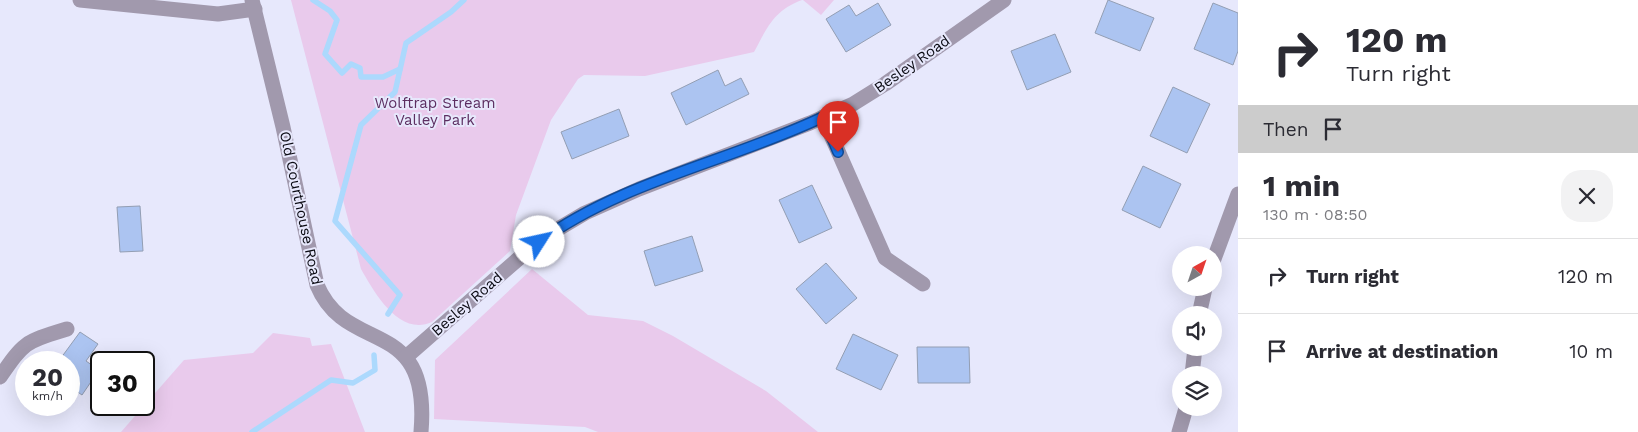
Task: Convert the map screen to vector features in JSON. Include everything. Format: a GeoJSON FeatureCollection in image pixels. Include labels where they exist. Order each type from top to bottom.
{"type":"FeatureCollection","features":[{"type":"Feature","properties":{"kind":"street"},"geometry":{"type":"LineString","coordinates":[[80,0],[218,14],[253,4]]}},
{"type":"Feature","properties":{"kind":"street","name":"Besley Road"},"geometry":{"type":"LineString","coordinates":[[406,357],[525,253],[568,223],[639,189],[854,104],[1004,0]]}},
{"type":"Feature","properties":{"kind":"street","name":"Old Courthouse Road"},"geometry":{"type":"LineString","coordinates":[[253,4],[284,127],[311,264],[320,292],[330,307],[342,318],[394,346],[406,357],[419,381],[422,400],[421,432]]}},
{"type":"Feature","properties":{"kind":"street"},"geometry":{"type":"LineString","coordinates":[[823,117],[884,258],[923,284]]}},
{"type":"Feature","properties":{"kind":"street"},"geometry":{"type":"LineString","coordinates":[[1219,246],[1238,194]]}},
{"type":"Feature","properties":{"kind":"street"},"geometry":{"type":"LineString","coordinates":[[0,377],[19,349],[32,340],[67,329]]}},
{"type":"Feature","properties":{"kind":"street"},"geometry":{"type":"LineString","coordinates":[[1179,432],[1184,416]]}},
{"type":"Feature","properties":{"kind":"green space","name":"Wolftrap Stream Valley Park"},"geometry":{"type":"Polygon","coordinates":[[[291,0],[802,0],[792,4],[772,21],[754,52],[645,76],[584,75],[578,79],[551,120],[516,215],[510,251],[432,322],[420,325],[398,318],[389,310],[380,300],[361,269],[291,0]]]}},
{"type":"Feature","properties":{"kind":"green space"},"geometry":{"type":"Polygon","coordinates":[[[803,0],[834,0],[821,15],[803,0]]]}},
{"type":"Feature","properties":{"kind":"green space"},"geometry":{"type":"Polygon","coordinates":[[[532,269],[588,315],[643,321],[673,336],[766,391],[818,432],[598,432],[585,427],[434,419],[435,360],[532,269]]]}},
{"type":"Feature","properties":{"kind":"green space"},"geometry":{"type":"Polygon","coordinates":[[[273,333],[310,338],[312,346],[331,344],[365,432],[121,432],[135,416],[155,416],[155,393],[184,360],[253,353],[273,333]]]}},
{"type":"Feature","properties":{"kind":"building"},"geometry":{"type":"Polygon","coordinates":[[[1108,0],[1154,18],[1140,51],[1095,33],[1108,0]]]}},
{"type":"Feature","properties":{"kind":"building"},"geometry":{"type":"Polygon","coordinates":[[[878,3],[891,25],[846,52],[826,19],[849,5],[856,16],[878,3]]]}},
{"type":"Feature","properties":{"kind":"building"},"geometry":{"type":"Polygon","coordinates":[[[1213,3],[1238,13],[1238,51],[1233,65],[1194,49],[1213,3]]]}},
{"type":"Feature","properties":{"kind":"building"},"geometry":{"type":"Polygon","coordinates":[[[1055,34],[1071,72],[1027,90],[1011,51],[1055,34]]]}},
{"type":"Feature","properties":{"kind":"building"},"geometry":{"type":"Polygon","coordinates":[[[718,70],[725,86],[741,78],[749,94],[686,125],[671,93],[718,70]]]}},
{"type":"Feature","properties":{"kind":"building"},"geometry":{"type":"Polygon","coordinates":[[[1173,87],[1210,104],[1187,153],[1150,136],[1173,87]]]}},
{"type":"Feature","properties":{"kind":"building"},"geometry":{"type":"Polygon","coordinates":[[[619,109],[629,136],[572,159],[561,132],[619,109]]]}},
{"type":"Feature","properties":{"kind":"building"},"geometry":{"type":"Polygon","coordinates":[[[1143,166],[1181,184],[1160,228],[1122,210],[1143,166]]]}},
{"type":"Feature","properties":{"kind":"building"},"geometry":{"type":"Polygon","coordinates":[[[812,185],[832,228],[799,243],[779,200],[812,185]]]}},
{"type":"Feature","properties":{"kind":"building"},"geometry":{"type":"Polygon","coordinates":[[[140,206],[143,251],[120,252],[117,207],[140,206]]]}},
{"type":"Feature","properties":{"kind":"building"},"geometry":{"type":"Polygon","coordinates":[[[692,236],[703,271],[655,286],[644,251],[692,236]]]}},
{"type":"Feature","properties":{"kind":"building"},"geometry":{"type":"Polygon","coordinates":[[[826,263],[857,298],[826,324],[796,289],[826,263]]]}},
{"type":"Feature","properties":{"kind":"building"},"geometry":{"type":"Polygon","coordinates":[[[80,332],[98,344],[93,351],[90,351],[90,355],[86,361],[90,364],[90,383],[82,395],[80,394],[80,351],[66,351],[80,332]]]}},
{"type":"Feature","properties":{"kind":"building"},"geometry":{"type":"Polygon","coordinates":[[[853,334],[898,355],[881,390],[836,369],[853,334]]]}},
{"type":"Feature","properties":{"kind":"building"},"geometry":{"type":"Polygon","coordinates":[[[917,347],[969,347],[970,383],[918,383],[917,347]]]}},
{"type":"Feature","properties":{"kind":"waterway"},"geometry":{"type":"LineString","coordinates":[[313,0],[330,11],[337,20],[325,54],[342,73],[351,64],[360,68],[361,77],[383,77],[400,69]]}},
{"type":"Feature","properties":{"kind":"waterway"},"geometry":{"type":"LineString","coordinates":[[388,314],[400,295],[335,221],[361,125],[395,92],[406,43],[451,12],[464,0]]}},
{"type":"Feature","properties":{"kind":"waterway"},"geometry":{"type":"LineString","coordinates":[[252,432],[331,380],[353,383],[375,370],[374,355]]}},
{"type":"Feature","properties":{"kind":"route"},"geometry":{"type":"LineString","coordinates":[[539,242],[585,214],[639,189],[823,117],[838,152]]}}]}
